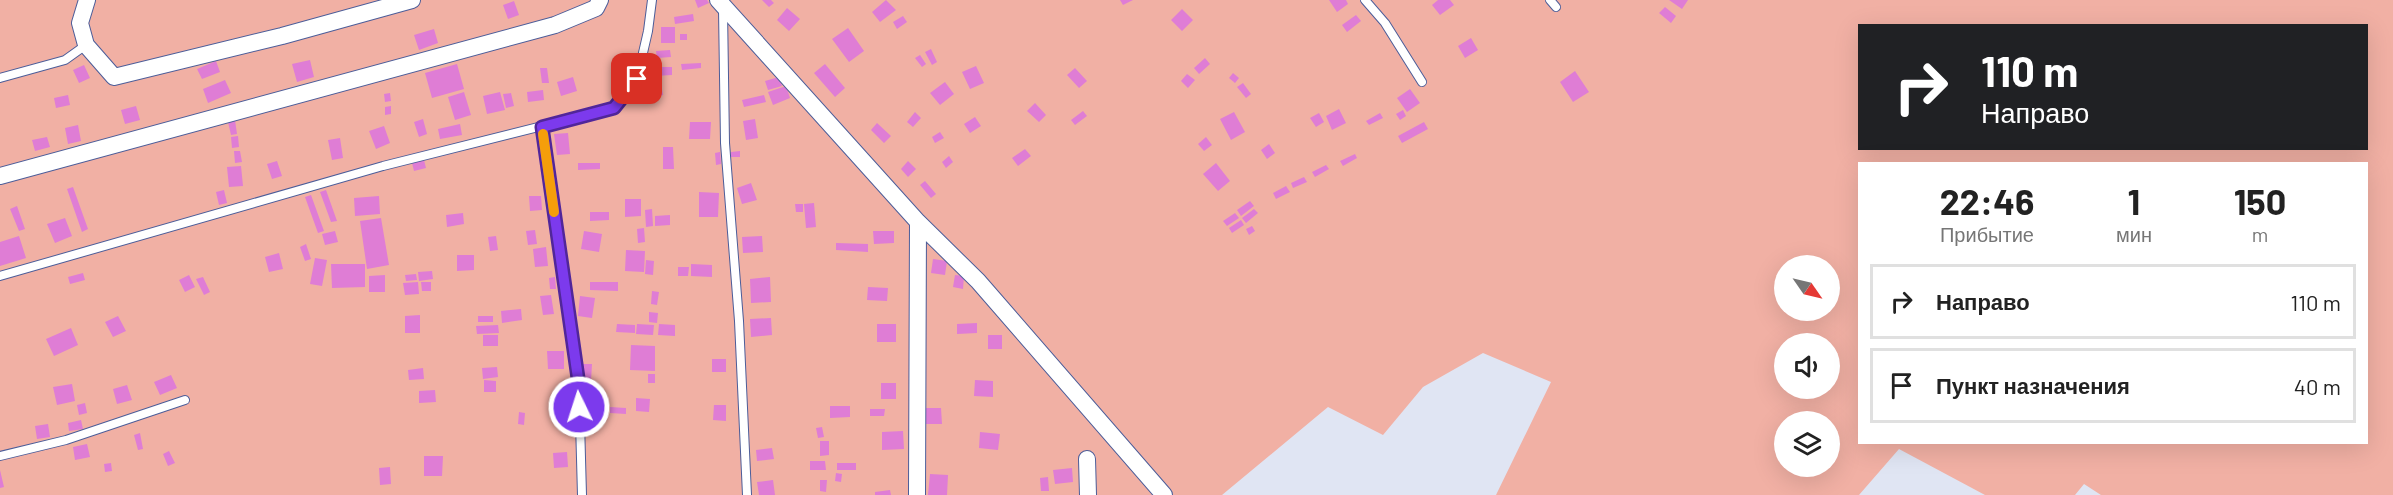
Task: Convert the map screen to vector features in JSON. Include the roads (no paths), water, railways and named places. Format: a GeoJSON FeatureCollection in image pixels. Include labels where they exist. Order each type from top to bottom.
{"type":"FeatureCollection","features":[{"type":"Feature","properties":{"kind":"street"},"geometry":{"type":"LineString","coordinates":[[87,0],[80,23],[86,45],[114,77],[282,36],[412,0]]}},
{"type":"Feature","properties":{"kind":"street"},"geometry":{"type":"LineString","coordinates":[[0,176],[555,25],[596,8],[600,0]]}},
{"type":"Feature","properties":{"kind":"street"},"geometry":{"type":"LineString","coordinates":[[721,3],[918,222],[978,281],[1164,495]]}},
{"type":"Feature","properties":{"kind":"street"},"geometry":{"type":"LineString","coordinates":[[917,495],[918,222]]}},
{"type":"Feature","properties":{"kind":"street"},"geometry":{"type":"LineString","coordinates":[[1087,459],[1088,495]]}},
{"type":"Feature","properties":{"kind":"lane"},"geometry":{"type":"LineString","coordinates":[[0,276],[360,173],[614,108],[637,79],[648,31],[652,0]]}},
{"type":"Feature","properties":{"kind":"lane"},"geometry":{"type":"LineString","coordinates":[[1365,0],[1384,23],[1422,82]]}},
{"type":"Feature","properties":{"kind":"lane"},"geometry":{"type":"LineString","coordinates":[[1550,0],[1556,8]]}},
{"type":"Feature","properties":{"kind":"lane"},"geometry":{"type":"LineString","coordinates":[[721,3],[725,143],[739,321],[747,495]]}},
{"type":"Feature","properties":{"kind":"lane"},"geometry":{"type":"LineString","coordinates":[[0,78],[65,60],[86,45]]}},
{"type":"Feature","properties":{"kind":"lane"},"geometry":{"type":"LineString","coordinates":[[542,127],[579,385],[582,495]]}},
{"type":"Feature","properties":{"kind":"lane"},"geometry":{"type":"LineString","coordinates":[[0,456],[66,440],[185,400]]}}]}
